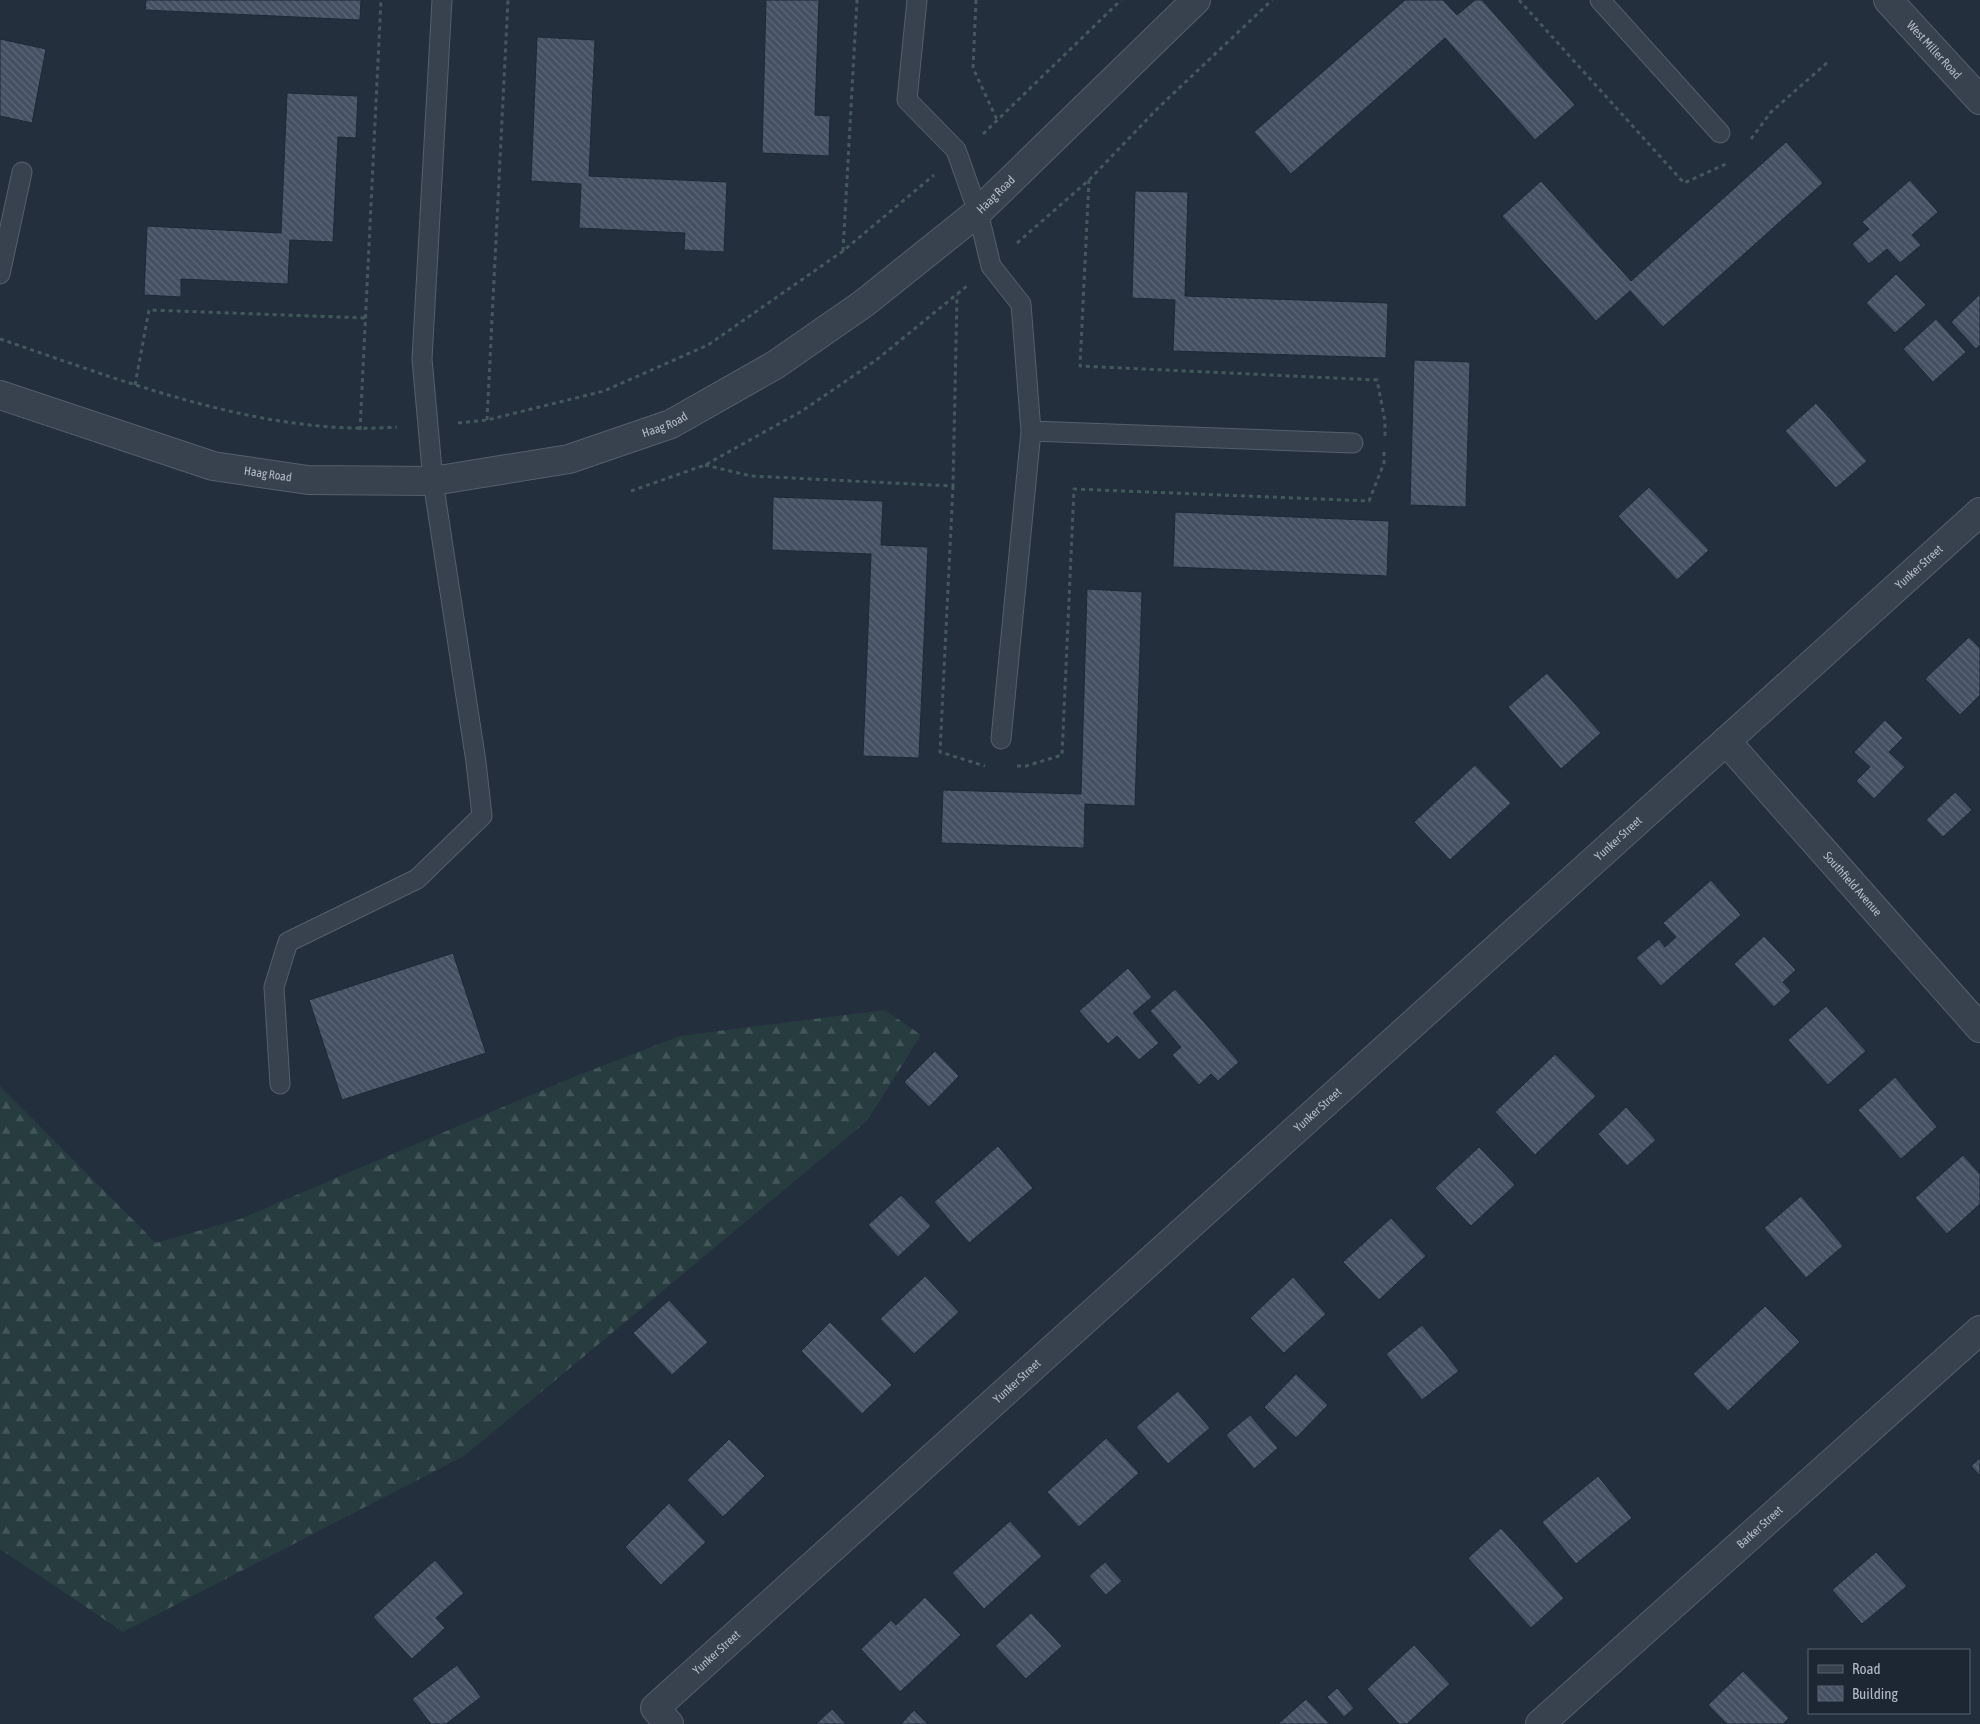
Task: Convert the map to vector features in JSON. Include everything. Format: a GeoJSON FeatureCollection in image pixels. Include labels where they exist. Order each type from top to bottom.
{"type":"FeatureCollection","features":[{"type":"Feature","properties":{"kind":"street","name":"Haag Road"},"geometry":{"type":"LineString","coordinates":[[0,395],[213,466],[308,480],[434,481],[569,459],[671,424],[775,365],[863,304],[978,212],[1196,0]]}},
{"type":"Feature","properties":{"kind":"street","name":"West Miller Road"},"geometry":{"type":"LineString","coordinates":[[1888,0],[1980,100]]}},
{"type":"Feature","properties":{"kind":"street","name":"Yunker Street"},"geometry":{"type":"LineString","coordinates":[[662,1716],[1980,512]]}},
{"type":"Feature","properties":{"kind":"street","name":"Southfield Avenue"},"geometry":{"type":"LineString","coordinates":[[1726,742],[1980,1028]]}},
{"type":"Feature","properties":{"kind":"street","name":"Barker Street"},"geometry":{"type":"LineString","coordinates":[[1540,1724],[1980,1330]]}},
{"type":"Feature","properties":{"kind":"lane"},"geometry":{"type":"LineString","coordinates":[[280,1084],[274,987],[288,942],[418,879],[482,816],[476,762],[434,481],[422,359],[442,0]]}},
{"type":"Feature","properties":{"kind":"lane"},"geometry":{"type":"LineString","coordinates":[[917,0],[907,100],[956,150],[978,212],[991,266],[1021,304],[1031,431],[1001,738]]}},
{"type":"Feature","properties":{"kind":"lane"},"geometry":{"type":"LineString","coordinates":[[1600,0],[1720,133]]}},
{"type":"Feature","properties":{"kind":"lane"},"geometry":{"type":"LineString","coordinates":[[0,274],[22,172]]}},
{"type":"Feature","properties":{"kind":"lane"},"geometry":{"type":"LineString","coordinates":[[1031,431],[1353,443]]}},
{"type":"Feature","properties":{"kind":"path"},"geometry":{"type":"LineString","coordinates":[[360,430],[381,0]]}},
{"type":"Feature","properties":{"kind":"path"},"geometry":{"type":"LineString","coordinates":[[487,420],[508,0]]}},
{"type":"Feature","properties":{"kind":"path"},"geometry":{"type":"LineString","coordinates":[[843,251],[857,0]]}},
{"type":"Feature","properties":{"kind":"path"},"geometry":{"type":"LineString","coordinates":[[976,0],[973,68],[998,122]]}},
{"type":"Feature","properties":{"kind":"path"},"geometry":{"type":"LineString","coordinates":[[0,339],[135,385],[248,416],[360,430],[487,420],[604,391],[708,345],[843,251],[998,122],[1121,0]]}},
{"type":"Feature","properties":{"kind":"path"},"geometry":{"type":"LineString","coordinates":[[1008,766],[1026,766],[1062,755],[1074,489],[1369,501],[1384,463],[1385,421],[1377,380],[1080,366],[1088,180]]}},
{"type":"Feature","properties":{"kind":"path"},"geometry":{"type":"LineString","coordinates":[[957,295],[953,486],[940,752],[980,766],[989,766]]}},
{"type":"Feature","properties":{"kind":"path"},"geometry":{"type":"LineString","coordinates":[[135,385],[149,310],[366,318]]}},
{"type":"Feature","properties":{"kind":"path"},"geometry":{"type":"LineString","coordinates":[[705,465],[751,476],[953,486]]}},
{"type":"Feature","properties":{"kind":"green space"},"geometry":{"type":"Polygon","coordinates":[[[885,1010],[921,1035],[867,1121],[464,1456],[123,1632],[0,1549],[0,1086],[156,1243],[240,1219],[576,1076],[680,1036],[885,1010]]]}},
{"type":"Feature","properties":{"kind":"building"},"geometry":{"type":"Polygon","coordinates":[[[146,0],[361,0],[360,20],[145,10],[146,0]]]}},
{"type":"Feature","properties":{"kind":"building"},"geometry":{"type":"Polygon","coordinates":[[[766,0],[819,0],[815,115],[830,116],[829,156],[762,153],[766,0]]]}},
{"type":"Feature","properties":{"kind":"building"},"geometry":{"type":"Polygon","coordinates":[[[1405,0],[1443,0],[1457,15],[1475,0],[1482,0],[1575,105],[1535,140],[1445,38],[1291,174],[1254,132],[1405,0]]]}},
{"type":"Feature","properties":{"kind":"building"},"geometry":{"type":"Polygon","coordinates":[[[537,37],[595,40],[589,176],[727,182],[724,252],[684,250],[685,233],[579,228],[581,184],[531,181],[537,37]]]}},
{"type":"Feature","properties":{"kind":"building"},"geometry":{"type":"Polygon","coordinates":[[[0,39],[46,49],[32,123],[0,116],[0,39]]]}},
{"type":"Feature","properties":{"kind":"building"},"geometry":{"type":"Polygon","coordinates":[[[287,93],[358,96],[356,138],[338,137],[333,242],[290,240],[288,284],[181,279],[181,297],[144,295],[147,226],[281,233],[287,93]]]}},
{"type":"Feature","properties":{"kind":"building"},"geometry":{"type":"Polygon","coordinates":[[[1786,142],[1823,183],[1663,327],[1630,291],[1596,321],[1502,216],[1541,181],[1631,281],[1786,142]]]}},
{"type":"Feature","properties":{"kind":"building"},"geometry":{"type":"Polygon","coordinates":[[[1910,180],[1938,212],[1912,235],[1921,245],[1900,263],[1887,249],[1869,264],[1852,244],[1869,229],[1862,222],[1910,180]]]}},
{"type":"Feature","properties":{"kind":"building"},"geometry":{"type":"Polygon","coordinates":[[[1135,191],[1188,192],[1185,296],[1388,303],[1386,358],[1173,351],[1175,300],[1132,298],[1135,191]]]}},
{"type":"Feature","properties":{"kind":"building"},"geometry":{"type":"Polygon","coordinates":[[[1896,274],[1926,305],[1895,333],[1866,303],[1896,274]]]}},
{"type":"Feature","properties":{"kind":"building"},"geometry":{"type":"Polygon","coordinates":[[[1980,294],[1980,345],[1976,349],[1951,322],[1980,294]]]}},
{"type":"Feature","properties":{"kind":"building"},"geometry":{"type":"Polygon","coordinates":[[[1936,319],[1966,352],[1933,382],[1903,349],[1936,319]]]}},
{"type":"Feature","properties":{"kind":"building"},"geometry":{"type":"Polygon","coordinates":[[[1414,360],[1470,362],[1466,507],[1410,505],[1414,360]]]}},
{"type":"Feature","properties":{"kind":"building"},"geometry":{"type":"Polygon","coordinates":[[[1816,403],[1867,461],[1836,488],[1785,431],[1816,403]]]}},
{"type":"Feature","properties":{"kind":"building"},"geometry":{"type":"Polygon","coordinates":[[[1649,487],[1709,550],[1677,580],[1618,516],[1649,487]]]}},
{"type":"Feature","properties":{"kind":"building"},"geometry":{"type":"Polygon","coordinates":[[[773,497],[883,501],[881,545],[928,547],[919,758],[863,756],[871,554],[772,550],[773,497]]]}},
{"type":"Feature","properties":{"kind":"building"},"geometry":{"type":"Polygon","coordinates":[[[1175,512],[1389,521],[1387,576],[1173,567],[1175,512]]]}},
{"type":"Feature","properties":{"kind":"building"},"geometry":{"type":"Polygon","coordinates":[[[1087,589],[1142,592],[1135,806],[1085,804],[1084,848],[941,843],[943,790],[1081,794],[1087,589]]]}},
{"type":"Feature","properties":{"kind":"building"},"geometry":{"type":"Polygon","coordinates":[[[1969,637],[1980,648],[1980,695],[1960,715],[1925,679],[1969,637]]]}},
{"type":"Feature","properties":{"kind":"building"},"geometry":{"type":"Polygon","coordinates":[[[1547,673],[1601,733],[1561,769],[1508,707],[1547,673]]]}},
{"type":"Feature","properties":{"kind":"building"},"geometry":{"type":"Polygon","coordinates":[[[1885,720],[1903,738],[1889,752],[1905,767],[1874,799],[1856,781],[1870,767],[1854,752],[1885,720]]]}},
{"type":"Feature","properties":{"kind":"building"},"geometry":{"type":"Polygon","coordinates":[[[1475,765],[1511,803],[1450,860],[1414,822],[1475,765]]]}},
{"type":"Feature","properties":{"kind":"building"},"geometry":{"type":"Polygon","coordinates":[[[1955,792],[1972,810],[1943,837],[1926,820],[1955,792]]]}},
{"type":"Feature","properties":{"kind":"building"},"geometry":{"type":"Polygon","coordinates":[[[1711,880],[1741,915],[1661,986],[1636,958],[1659,939],[1665,947],[1676,937],[1663,923],[1711,880]]]}},
{"type":"Feature","properties":{"kind":"building"},"geometry":{"type":"Polygon","coordinates":[[[1764,936],[1796,970],[1783,982],[1791,991],[1774,1007],[1734,964],[1764,936]]]}},
{"type":"Feature","properties":{"kind":"building"},"geometry":{"type":"Polygon","coordinates":[[[453,953],[486,1053],[342,1100],[309,1000],[453,953]]]}},
{"type":"Feature","properties":{"kind":"building"},"geometry":{"type":"Polygon","coordinates":[[[1128,968],[1152,997],[1133,1013],[1159,1043],[1139,1060],[1117,1036],[1108,1044],[1079,1011],[1128,968]]]}},
{"type":"Feature","properties":{"kind":"building"},"geometry":{"type":"Polygon","coordinates":[[[1175,989],[1239,1062],[1218,1081],[1211,1074],[1199,1085],[1172,1055],[1181,1047],[1150,1011],[1175,989]]]}},
{"type":"Feature","properties":{"kind":"building"},"geometry":{"type":"Polygon","coordinates":[[[1826,1006],[1866,1051],[1828,1085],[1788,1040],[1826,1006]]]}},
{"type":"Feature","properties":{"kind":"building"},"geometry":{"type":"Polygon","coordinates":[[[935,1051],[959,1076],[929,1107],[904,1082],[935,1051]]]}},
{"type":"Feature","properties":{"kind":"building"},"geometry":{"type":"Polygon","coordinates":[[[1555,1054],[1596,1096],[1535,1155],[1495,1112],[1555,1054]]]}},
{"type":"Feature","properties":{"kind":"building"},"geometry":{"type":"Polygon","coordinates":[[[1895,1077],[1937,1127],[1901,1159],[1858,1110],[1895,1077]]]}},
{"type":"Feature","properties":{"kind":"building"},"geometry":{"type":"Polygon","coordinates":[[[1626,1107],[1656,1140],[1627,1166],[1598,1134],[1626,1107]]]}},
{"type":"Feature","properties":{"kind":"building"},"geometry":{"type":"Polygon","coordinates":[[[998,1146],[1033,1188],[969,1243],[934,1202],[998,1146]]]}},
{"type":"Feature","properties":{"kind":"building"},"geometry":{"type":"Polygon","coordinates":[[[1479,1147],[1515,1185],[1471,1226],[1435,1188],[1479,1147]]]}},
{"type":"Feature","properties":{"kind":"building"},"geometry":{"type":"Polygon","coordinates":[[[1963,1155],[1980,1174],[1980,1204],[1947,1234],[1915,1198],[1963,1155]]]}},
{"type":"Feature","properties":{"kind":"building"},"geometry":{"type":"Polygon","coordinates":[[[901,1195],[931,1226],[898,1257],[868,1225],[901,1195]]]}},
{"type":"Feature","properties":{"kind":"building"},"geometry":{"type":"Polygon","coordinates":[[[1801,1196],[1843,1246],[1806,1278],[1764,1228],[1801,1196]]]}},
{"type":"Feature","properties":{"kind":"building"},"geometry":{"type":"Polygon","coordinates":[[[1391,1218],[1426,1256],[1379,1300],[1343,1262],[1391,1218]]]}},
{"type":"Feature","properties":{"kind":"building"},"geometry":{"type":"Polygon","coordinates":[[[925,1276],[959,1312],[914,1354],[880,1319],[925,1276]]]}},
{"type":"Feature","properties":{"kind":"building"},"geometry":{"type":"Polygon","coordinates":[[[1293,1277],[1326,1314],[1284,1353],[1250,1318],[1293,1277]]]}},
{"type":"Feature","properties":{"kind":"building"},"geometry":{"type":"Polygon","coordinates":[[[669,1300],[708,1342],[672,1375],[633,1333],[669,1300]]]}},
{"type":"Feature","properties":{"kind":"building"},"geometry":{"type":"Polygon","coordinates":[[[1765,1306],[1800,1342],[1728,1411],[1693,1374],[1765,1306]]]}},
{"type":"Feature","properties":{"kind":"building"},"geometry":{"type":"Polygon","coordinates":[[[830,1322],[892,1385],[862,1414],[801,1351],[830,1322]]]}},
{"type":"Feature","properties":{"kind":"building"},"geometry":{"type":"Polygon","coordinates":[[[1422,1325],[1459,1371],[1422,1400],[1386,1354],[1422,1325]]]}},
{"type":"Feature","properties":{"kind":"building"},"geometry":{"type":"Polygon","coordinates":[[[1296,1374],[1328,1405],[1296,1438],[1264,1407],[1296,1374]]]}},
{"type":"Feature","properties":{"kind":"building"},"geometry":{"type":"Polygon","coordinates":[[[1178,1391],[1210,1428],[1168,1464],[1136,1427],[1178,1391]]]}},
{"type":"Feature","properties":{"kind":"building"},"geometry":{"type":"Polygon","coordinates":[[[1250,1415],[1278,1448],[1254,1469],[1226,1435],[1250,1415]]]}},
{"type":"Feature","properties":{"kind":"building"},"geometry":{"type":"Polygon","coordinates":[[[1106,1438],[1139,1473],[1079,1527],[1047,1492],[1106,1438]]]}},
{"type":"Feature","properties":{"kind":"building"},"geometry":{"type":"Polygon","coordinates":[[[729,1439],[765,1476],[723,1517],[687,1480],[729,1439]]]}},
{"type":"Feature","properties":{"kind":"building"},"geometry":{"type":"Polygon","coordinates":[[[1980,1458],[1980,1476],[1971,1466],[1980,1458]]]}},
{"type":"Feature","properties":{"kind":"building"},"geometry":{"type":"Polygon","coordinates":[[[1598,1476],[1632,1518],[1576,1564],[1542,1522],[1598,1476]]]}},
{"type":"Feature","properties":{"kind":"building"},"geometry":{"type":"Polygon","coordinates":[[[669,1503],[706,1542],[661,1585],[625,1547],[669,1503]]]}},
{"type":"Feature","properties":{"kind":"building"},"geometry":{"type":"Polygon","coordinates":[[[1010,1521],[1042,1556],[984,1609],[952,1573],[1010,1521]]]}},
{"type":"Feature","properties":{"kind":"building"},"geometry":{"type":"Polygon","coordinates":[[[1501,1528],[1564,1598],[1531,1628],[1468,1558],[1501,1528]]]}},
{"type":"Feature","properties":{"kind":"building"},"geometry":{"type":"Polygon","coordinates":[[[1876,1552],[1907,1586],[1862,1624],[1832,1590],[1876,1552]]]}},
{"type":"Feature","properties":{"kind":"building"},"geometry":{"type":"Polygon","coordinates":[[[435,1560],[464,1593],[436,1618],[445,1628],[412,1659],[373,1617],[435,1560]]]}},
{"type":"Feature","properties":{"kind":"building"},"geometry":{"type":"Polygon","coordinates":[[[1105,1562],[1122,1581],[1106,1595],[1089,1576],[1105,1562]]]}},
{"type":"Feature","properties":{"kind":"building"},"geometry":{"type":"Polygon","coordinates":[[[925,1597],[961,1635],[900,1692],[861,1649],[891,1620],[896,1625],[925,1597]]]}},
{"type":"Feature","properties":{"kind":"building"},"geometry":{"type":"Polygon","coordinates":[[[1031,1613],[1062,1646],[1026,1679],[995,1646],[1031,1613]]]}},
{"type":"Feature","properties":{"kind":"building"},"geometry":{"type":"Polygon","coordinates":[[[1414,1645],[1450,1684],[1407,1724],[1399,1724],[1367,1689],[1414,1645]]]}},
{"type":"Feature","properties":{"kind":"building"},"geometry":{"type":"Polygon","coordinates":[[[457,1665],[481,1697],[446,1724],[431,1724],[412,1699],[457,1665]]]}},
{"type":"Feature","properties":{"kind":"building"},"geometry":{"type":"Polygon","coordinates":[[[1743,1671],[1789,1718],[1783,1724],[1727,1724],[1708,1705],[1743,1671]]]}},
{"type":"Feature","properties":{"kind":"building"},"geometry":{"type":"Polygon","coordinates":[[[1337,1688],[1354,1708],[1344,1717],[1327,1697],[1337,1688]]]}},
{"type":"Feature","properties":{"kind":"building"},"geometry":{"type":"Polygon","coordinates":[[[1306,1699],[1330,1724],[1278,1724],[1306,1699]]]}},
{"type":"Feature","properties":{"kind":"building"},"geometry":{"type":"Polygon","coordinates":[[[832,1709],[846,1724],[816,1724],[832,1709]]]}},
{"type":"Feature","properties":{"kind":"building"},"geometry":{"type":"Polygon","coordinates":[[[914,1710],[928,1724],[901,1724],[914,1710]]]}}]}
